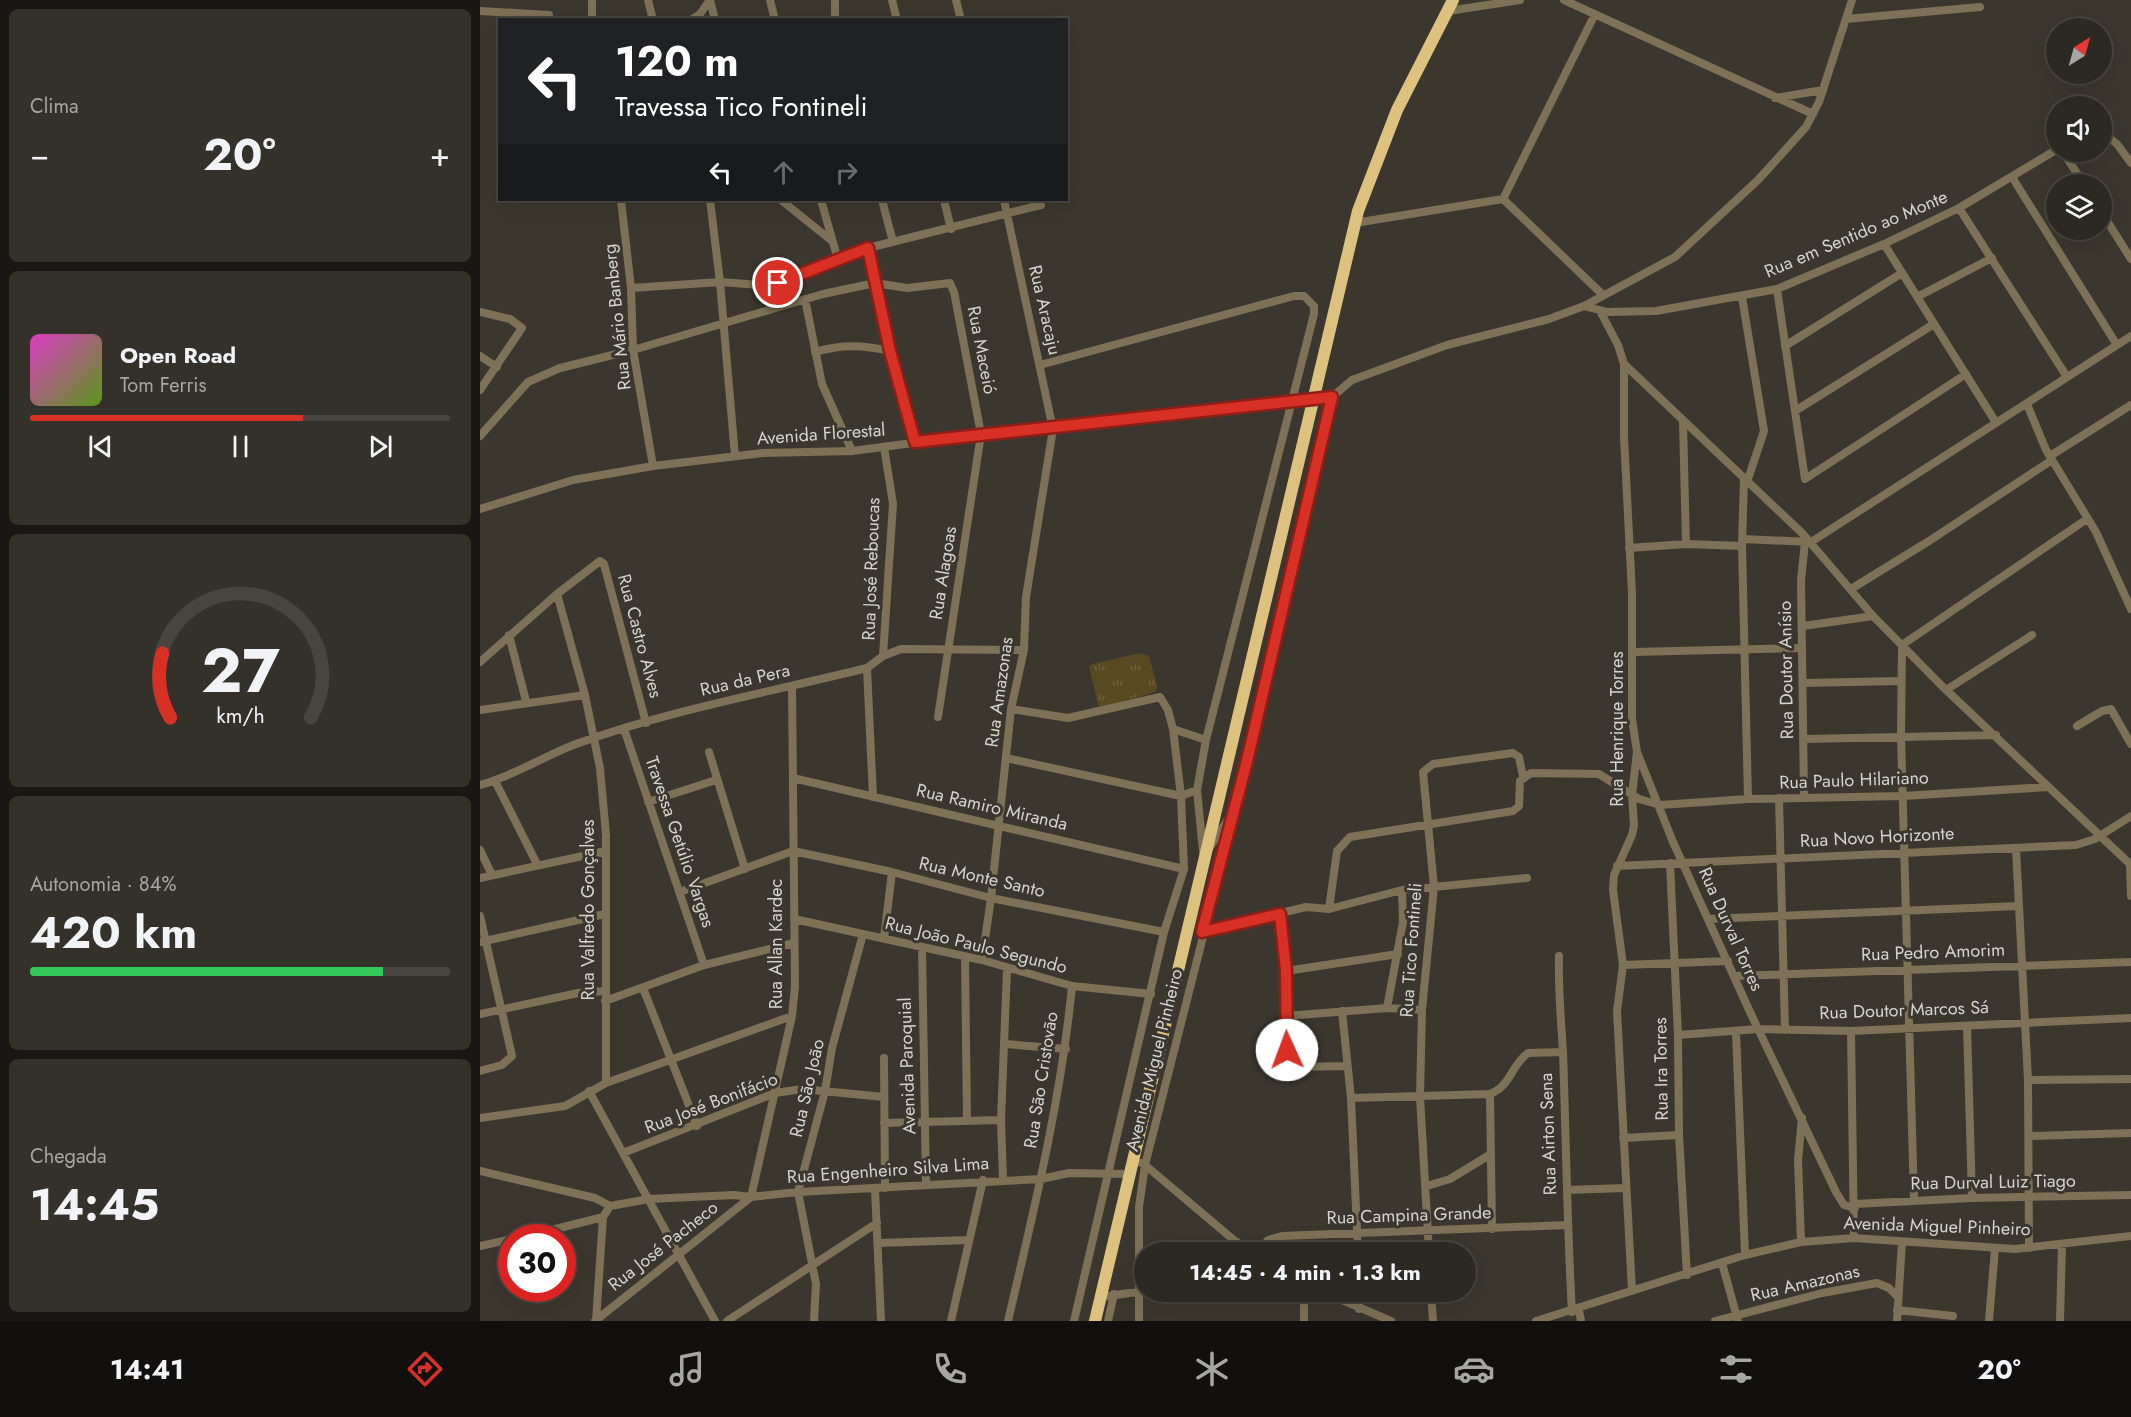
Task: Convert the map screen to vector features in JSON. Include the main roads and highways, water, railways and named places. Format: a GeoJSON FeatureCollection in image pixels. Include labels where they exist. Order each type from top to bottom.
{"type":"FeatureCollection","features":[{"type":"Feature","properties":{"kind":"highway"},"geometry":{"type":"LineString","coordinates":[[1095,1321],[1107,1295],[1129,1174],[1311,399],[1355,223],[1370,175],[1397,110],[1450,6]]}}]}
